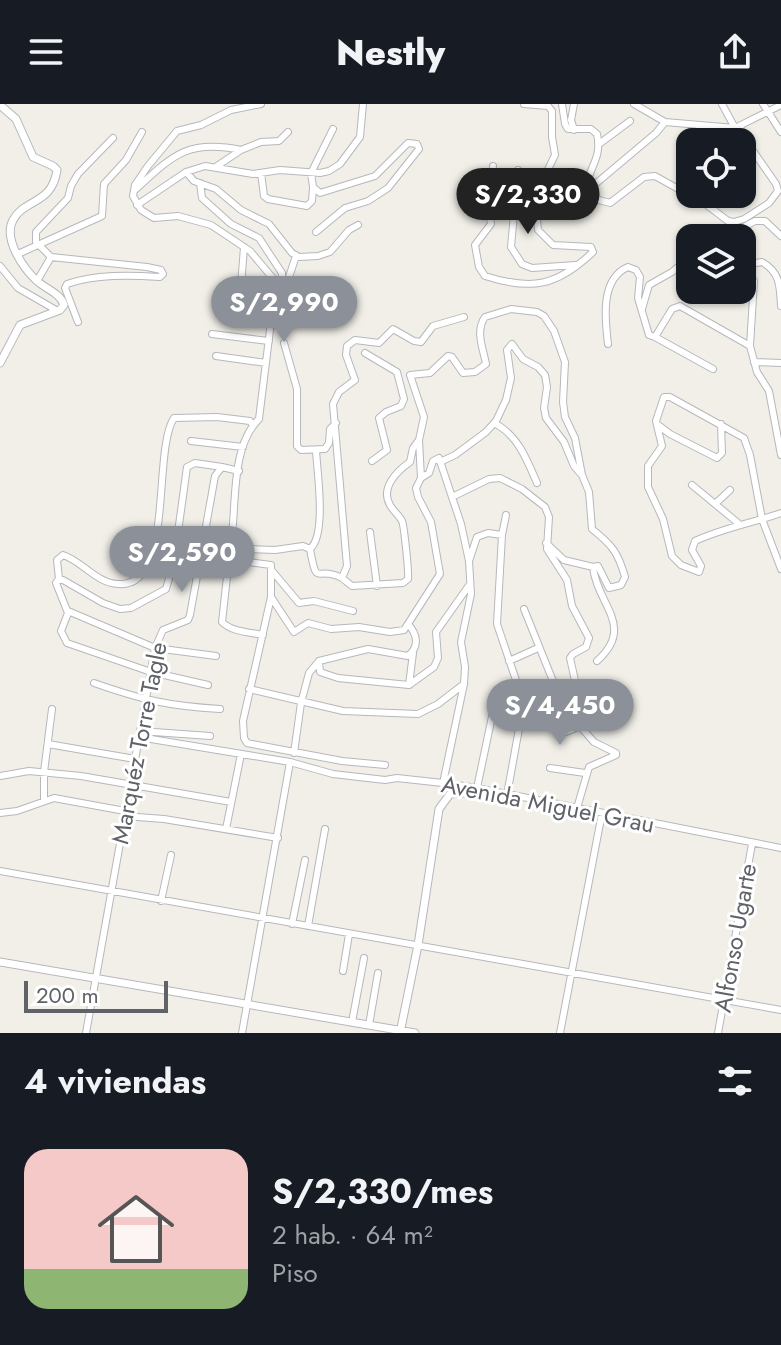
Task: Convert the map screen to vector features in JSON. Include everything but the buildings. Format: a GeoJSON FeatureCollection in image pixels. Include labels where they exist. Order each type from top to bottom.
{"type":"FeatureCollection","features":[{"type":"Feature","properties":{"kind":"street"},"geometry":{"type":"LineString","coordinates":[[261,104],[231,110],[201,125],[177,131],[151,161],[133,190],[143,213],[154,218],[178,216],[208,224],[244,247],[281,283]]}},
{"type":"Feature","properties":{"kind":"street"},"geometry":{"type":"LineString","coordinates":[[137,205],[186,172],[205,166],[249,174],[280,170],[329,171],[343,161],[360,137],[363,104]]}},
{"type":"Feature","properties":{"kind":"street"},"geometry":{"type":"LineString","coordinates":[[493,166],[488,207],[491,224],[475,245],[479,267],[485,276],[543,284],[579,265],[593,249],[553,245],[538,230],[538,190],[555,155],[552,111],[548,106],[524,104]]}},
{"type":"Feature","properties":{"kind":"street"},"geometry":{"type":"LineString","coordinates":[[562,104],[568,129],[591,129],[597,134],[598,156],[586,184],[587,191],[599,200],[610,203],[649,175],[676,188]]}},
{"type":"Feature","properties":{"kind":"street"},"geometry":{"type":"LineString","coordinates":[[574,104],[571,120],[574,130]]}},
{"type":"Feature","properties":{"kind":"street"},"geometry":{"type":"LineString","coordinates":[[634,104],[665,122],[737,128],[781,105]]}},
{"type":"Feature","properties":{"kind":"street"},"geometry":{"type":"LineString","coordinates":[[722,104],[737,128]]}},
{"type":"Feature","properties":{"kind":"street"},"geometry":{"type":"LineString","coordinates":[[763,104],[781,132]]}},
{"type":"Feature","properties":{"kind":"street"},"geometry":{"type":"LineString","coordinates":[[0,105],[16,119],[33,157],[53,166],[57,172],[50,191],[13,221],[10,234],[18,254],[37,281],[63,300],[62,309],[20,325],[0,363]]}},
{"type":"Feature","properties":{"kind":"street"},"geometry":{"type":"LineString","coordinates":[[599,144],[630,121]]}},
{"type":"Feature","properties":{"kind":"street"},"geometry":{"type":"LineString","coordinates":[[587,191],[665,122]]}},
{"type":"Feature","properties":{"kind":"street"},"geometry":{"type":"LineString","coordinates":[[261,173],[264,196],[268,199],[307,206],[312,201],[311,173],[333,129]]}},
{"type":"Feature","properties":{"kind":"street"},"geometry":{"type":"LineString","coordinates":[[18,254],[102,216],[104,184],[126,160],[142,132]]}},
{"type":"Feature","properties":{"kind":"street"},"geometry":{"type":"LineString","coordinates":[[217,166],[258,143],[279,141],[288,132]]}},
{"type":"Feature","properties":{"kind":"street"},"geometry":{"type":"LineString","coordinates":[[78,322],[65,288],[67,284],[87,277],[160,277],[163,272],[129,264],[51,257],[38,245],[35,235],[40,225],[64,204],[73,181],[113,138]]}},
{"type":"Feature","properties":{"kind":"street"},"geometry":{"type":"LineString","coordinates":[[313,187],[320,193],[328,192],[371,177],[381,171],[402,147],[410,143],[418,146],[414,157],[391,186],[368,201],[345,208],[316,232]]}},
{"type":"Feature","properties":{"kind":"street"},"geometry":{"type":"LineString","coordinates":[[133,190],[186,149],[241,150]]}},
{"type":"Feature","properties":{"kind":"street"},"geometry":{"type":"LineString","coordinates":[[711,208],[734,222],[744,219],[775,197],[776,184],[756,155]]}},
{"type":"Feature","properties":{"kind":"street"},"geometry":{"type":"LineString","coordinates":[[518,170],[514,228],[510,241],[516,258],[532,268],[579,265]]}},
{"type":"Feature","properties":{"kind":"street"},"geometry":{"type":"LineString","coordinates":[[186,172],[200,183],[216,189],[241,210],[269,224],[296,256],[318,256],[330,252],[349,230],[358,225]]}},
{"type":"Feature","properties":{"kind":"street"},"geometry":{"type":"LineString","coordinates":[[200,183],[202,198],[231,224],[259,238],[282,273],[281,283]]}},
{"type":"Feature","properties":{"kind":"street"},"geometry":{"type":"LineString","coordinates":[[752,224],[759,221],[769,224],[781,236]]}},
{"type":"Feature","properties":{"kind":"street"},"geometry":{"type":"LineString","coordinates":[[244,247],[243,290],[271,292],[289,277],[296,256]]}},
{"type":"Feature","properties":{"kind":"street"},"geometry":{"type":"LineString","coordinates":[[37,281],[51,257]]}},
{"type":"Feature","properties":{"kind":"street"},"geometry":{"type":"LineString","coordinates":[[756,263],[762,262],[775,271],[781,306]]}},
{"type":"Feature","properties":{"kind":"street"},"geometry":{"type":"LineString","coordinates":[[0,266],[18,288],[56,310]]}},
{"type":"Feature","properties":{"kind":"street"},"geometry":{"type":"LineString","coordinates":[[608,344],[604,315],[606,299],[618,273],[624,268],[633,268],[638,273],[638,298],[648,333],[713,369]]}},
{"type":"Feature","properties":{"kind":"street"},"geometry":{"type":"LineString","coordinates":[[641,311],[649,285],[676,269]]}},
{"type":"Feature","properties":{"kind":"street"},"geometry":{"type":"LineString","coordinates":[[753,304],[750,346],[763,384],[769,391],[781,455]]}},
{"type":"Feature","properties":{"kind":"street"},"geometry":{"type":"LineString","coordinates":[[655,337],[672,309],[680,306],[750,346]]}},
{"type":"Feature","properties":{"kind":"street"},"geometry":{"type":"LineString","coordinates":[[399,375],[430,373],[448,356],[463,373],[475,372],[485,366],[481,323],[491,314],[511,309],[537,312],[544,316],[554,331],[565,362],[565,417],[575,438],[582,475],[589,492],[592,529],[619,556],[625,577],[621,585],[609,588],[598,566],[561,558],[546,543]]}},
{"type":"Feature","properties":{"kind":"street"},"geometry":{"type":"LineString","coordinates":[[202,550],[230,542],[243,447],[259,419],[271,322],[269,318],[221,312]]}},
{"type":"Feature","properties":{"kind":"street"},"geometry":{"type":"LineString","coordinates":[[342,578],[347,566],[333,400],[355,380],[346,352],[351,341],[379,343],[390,330],[396,329],[421,342],[433,326],[464,317]]}},
{"type":"Feature","properties":{"kind":"street"},"geometry":{"type":"LineString","coordinates":[[212,334],[269,341]]}},
{"type":"Feature","properties":{"kind":"street"},"geometry":{"type":"LineString","coordinates":[[284,343],[297,389],[296,445],[301,450],[328,446],[330,429],[336,423]]}},
{"type":"Feature","properties":{"kind":"street"},"geometry":{"type":"LineString","coordinates":[[440,462],[451,458],[494,423],[510,387],[512,370],[507,350],[514,345],[525,361],[536,365],[545,375],[546,418],[564,442],[574,466],[582,475]]}},
{"type":"Feature","properties":{"kind":"street"},"geometry":{"type":"LineString","coordinates":[[365,353],[393,368],[399,375],[403,403],[379,418],[387,450],[372,461]]}},
{"type":"Feature","properties":{"kind":"street"},"geometry":{"type":"LineString","coordinates":[[216,356],[266,363]]}},
{"type":"Feature","properties":{"kind":"street"},"geometry":{"type":"LineString","coordinates":[[754,362],[781,363]]}},
{"type":"Feature","properties":{"kind":"street"},"geometry":{"type":"LineString","coordinates":[[271,597],[294,632],[308,623],[331,629],[359,627],[399,632],[408,624],[440,574],[431,522],[416,488],[421,478],[419,440],[424,417],[410,375]]}},
{"type":"Feature","properties":{"kind":"street"},"geometry":{"type":"LineString","coordinates":[[769,391],[781,390]]}},
{"type":"Feature","properties":{"kind":"street"},"geometry":{"type":"LineString","coordinates":[[781,513],[762,519],[738,523],[693,542],[692,552],[701,568],[699,572],[674,559],[663,519],[647,484],[648,466],[662,446],[656,424],[663,399],[668,396],[744,438],[762,519],[781,569]]}},
{"type":"Feature","properties":{"kind":"street"},"geometry":{"type":"LineString","coordinates":[[208,685],[151,672],[67,643],[61,631],[67,611],[56,583],[59,579],[57,560],[63,555],[111,583],[130,583],[142,574],[153,557],[164,454],[174,418],[217,417],[250,421],[253,425]]}},
{"type":"Feature","properties":{"kind":"street"},"geometry":{"type":"LineString","coordinates":[[494,423],[511,434],[537,483]]}},
{"type":"Feature","properties":{"kind":"street"},"geometry":{"type":"LineString","coordinates":[[656,424],[717,458],[722,453],[721,424]]}},
{"type":"Feature","properties":{"kind":"street"},"geometry":{"type":"LineString","coordinates":[[310,549],[314,572],[342,578],[352,586],[392,586],[408,579],[410,568],[404,547],[405,527],[387,496],[390,483],[398,469],[410,462],[413,448],[419,440]]}},
{"type":"Feature","properties":{"kind":"street"},"geometry":{"type":"LineString","coordinates":[[191,441],[243,447]]}},
{"type":"Feature","properties":{"kind":"street"},"geometry":{"type":"LineString","coordinates":[[310,549],[317,541],[320,501],[316,450]]}},
{"type":"Feature","properties":{"kind":"street"},"geometry":{"type":"LineString","coordinates":[[421,478],[429,473],[436,458],[452,497],[469,561],[471,594],[461,642],[464,684],[443,783]]}},
{"type":"Feature","properties":{"kind":"street"},"geometry":{"type":"LineString","coordinates":[[59,579],[120,609],[131,608],[164,591],[169,585],[174,561],[187,467],[195,463],[239,471]]}},
{"type":"Feature","properties":{"kind":"street","name":"Marquéz Torre Tagle"},"geometry":{"type":"LineString","coordinates":[[86,1033],[155,648],[163,630],[188,620],[190,615],[219,469]]}},
{"type":"Feature","properties":{"kind":"street"},"geometry":{"type":"LineString","coordinates":[[452,497],[489,479],[506,480],[547,509],[546,543],[549,553],[568,583],[572,606],[589,638],[586,647],[570,658],[576,685],[561,730],[566,732],[580,726],[594,742],[616,753],[589,767],[577,808]]}},
{"type":"Feature","properties":{"kind":"street"},"geometry":{"type":"LineString","coordinates":[[692,485],[738,523]]}},
{"type":"Feature","properties":{"kind":"street"},"geometry":{"type":"LineString","coordinates":[[715,504],[730,490]]}},
{"type":"Feature","properties":{"kind":"street"},"geometry":{"type":"LineString","coordinates":[[506,515],[496,613],[500,637],[521,696],[522,712],[507,795]]}},
{"type":"Feature","properties":{"kind":"street"},"geometry":{"type":"LineString","coordinates":[[370,532],[377,586]]}},
{"type":"Feature","properties":{"kind":"street"},"geometry":{"type":"LineString","coordinates":[[469,561],[477,537],[488,533],[502,535]]}},
{"type":"Feature","properties":{"kind":"street"},"geometry":{"type":"LineString","coordinates":[[202,550],[238,552],[303,546],[310,549]]}},
{"type":"Feature","properties":{"kind":"street"},"geometry":{"type":"LineString","coordinates":[[202,550],[229,559],[268,563],[299,603],[314,601],[353,611]]}},
{"type":"Feature","properties":{"kind":"street"},"geometry":{"type":"LineString","coordinates":[[229,559],[222,622],[225,626],[263,635]]}},
{"type":"Feature","properties":{"kind":"street"},"geometry":{"type":"LineString","coordinates":[[593,567],[599,594],[613,612],[615,626],[613,642],[597,661]]}},
{"type":"Feature","properties":{"kind":"street"},"geometry":{"type":"LineString","coordinates":[[273,572],[271,597],[243,721],[244,738],[247,743],[294,753],[385,765]]}},
{"type":"Feature","properties":{"kind":"street"},"geometry":{"type":"LineString","coordinates":[[319,661],[320,672],[338,678],[409,685],[434,667],[438,658],[436,632],[470,584]]}},
{"type":"Feature","properties":{"kind":"street"},"geometry":{"type":"LineString","coordinates":[[524,609],[557,691]]}},
{"type":"Feature","properties":{"kind":"street"},"geometry":{"type":"LineString","coordinates":[[67,611],[155,648],[216,656]]}},
{"type":"Feature","properties":{"kind":"street"},"geometry":{"type":"LineString","coordinates":[[408,624],[414,631],[416,643],[409,685]]}},
{"type":"Feature","properties":{"kind":"street"},"geometry":{"type":"LineString","coordinates":[[509,661],[538,648]]}},
{"type":"Feature","properties":{"kind":"street"},"geometry":{"type":"LineString","coordinates":[[294,753],[309,673],[319,661],[368,649],[405,657],[413,652]]}},
{"type":"Feature","properties":{"kind":"street"},"geometry":{"type":"LineString","coordinates":[[94,683],[144,700],[180,707],[220,709]]}},
{"type":"Feature","properties":{"kind":"street"},"geometry":{"type":"LineString","coordinates":[[249,689],[343,711],[418,714],[438,704],[464,684]]}},
{"type":"Feature","properties":{"kind":"street"},"geometry":{"type":"LineString","coordinates":[[400,1032],[418,945],[439,809],[450,794],[474,792],[477,788],[494,707],[521,696]]}},
{"type":"Feature","properties":{"kind":"street"},"geometry":{"type":"LineString","coordinates":[[44,800],[44,772],[52,709]]}},
{"type":"Feature","properties":{"kind":"street"},"geometry":{"type":"LineString","coordinates":[[139,734],[210,736]]}},
{"type":"Feature","properties":{"kind":"street","name":"Avenida Miguel Grau"},"geometry":{"type":"LineString","coordinates":[[139,734],[290,762],[333,774],[477,788],[781,848]]}},
{"type":"Feature","properties":{"kind":"street"},"geometry":{"type":"LineString","coordinates":[[48,744],[135,759]]}},
{"type":"Feature","properties":{"kind":"street"},"geometry":{"type":"LineString","coordinates":[[226,829],[241,754]]}},
{"type":"Feature","properties":{"kind":"street"},"geometry":{"type":"LineString","coordinates":[[314,768],[342,761]]}},
{"type":"Feature","properties":{"kind":"street"},"geometry":{"type":"LineString","coordinates":[[242,1033],[290,762]]}},
{"type":"Feature","properties":{"kind":"street"},"geometry":{"type":"LineString","coordinates":[[550,768],[585,773]]}},
{"type":"Feature","properties":{"kind":"street"},"geometry":{"type":"LineString","coordinates":[[0,776],[44,772],[231,802]]}},
{"type":"Feature","properties":{"kind":"street"},"geometry":{"type":"LineString","coordinates":[[0,813],[54,798],[278,838]]}},
{"type":"Feature","properties":{"kind":"street"},"geometry":{"type":"LineString","coordinates":[[560,1033],[602,813]]}},
{"type":"Feature","properties":{"kind":"street"},"geometry":{"type":"LineString","coordinates":[[308,926],[325,829]]}},
{"type":"Feature","properties":{"kind":"street","name":"Alfonso Ugarte"},"geometry":{"type":"LineString","coordinates":[[718,1033],[752,844]]}},
{"type":"Feature","properties":{"kind":"street"},"geometry":{"type":"LineString","coordinates":[[161,901],[171,855]]}},
{"type":"Feature","properties":{"kind":"street"},"geometry":{"type":"LineString","coordinates":[[292,924],[305,860]]}},
{"type":"Feature","properties":{"kind":"street"},"geometry":{"type":"LineString","coordinates":[[0,871],[781,1010]]}},
{"type":"Feature","properties":{"kind":"street"},"geometry":{"type":"LineString","coordinates":[[343,971],[349,934]]}},
{"type":"Feature","properties":{"kind":"street"},"geometry":{"type":"LineString","coordinates":[[352,1022],[364,958]]}},
{"type":"Feature","properties":{"kind":"street"},"geometry":{"type":"LineString","coordinates":[[0,962],[415,1033]]}},
{"type":"Feature","properties":{"kind":"street"},"geometry":{"type":"LineString","coordinates":[[369,1025],[378,973]]}}]}
